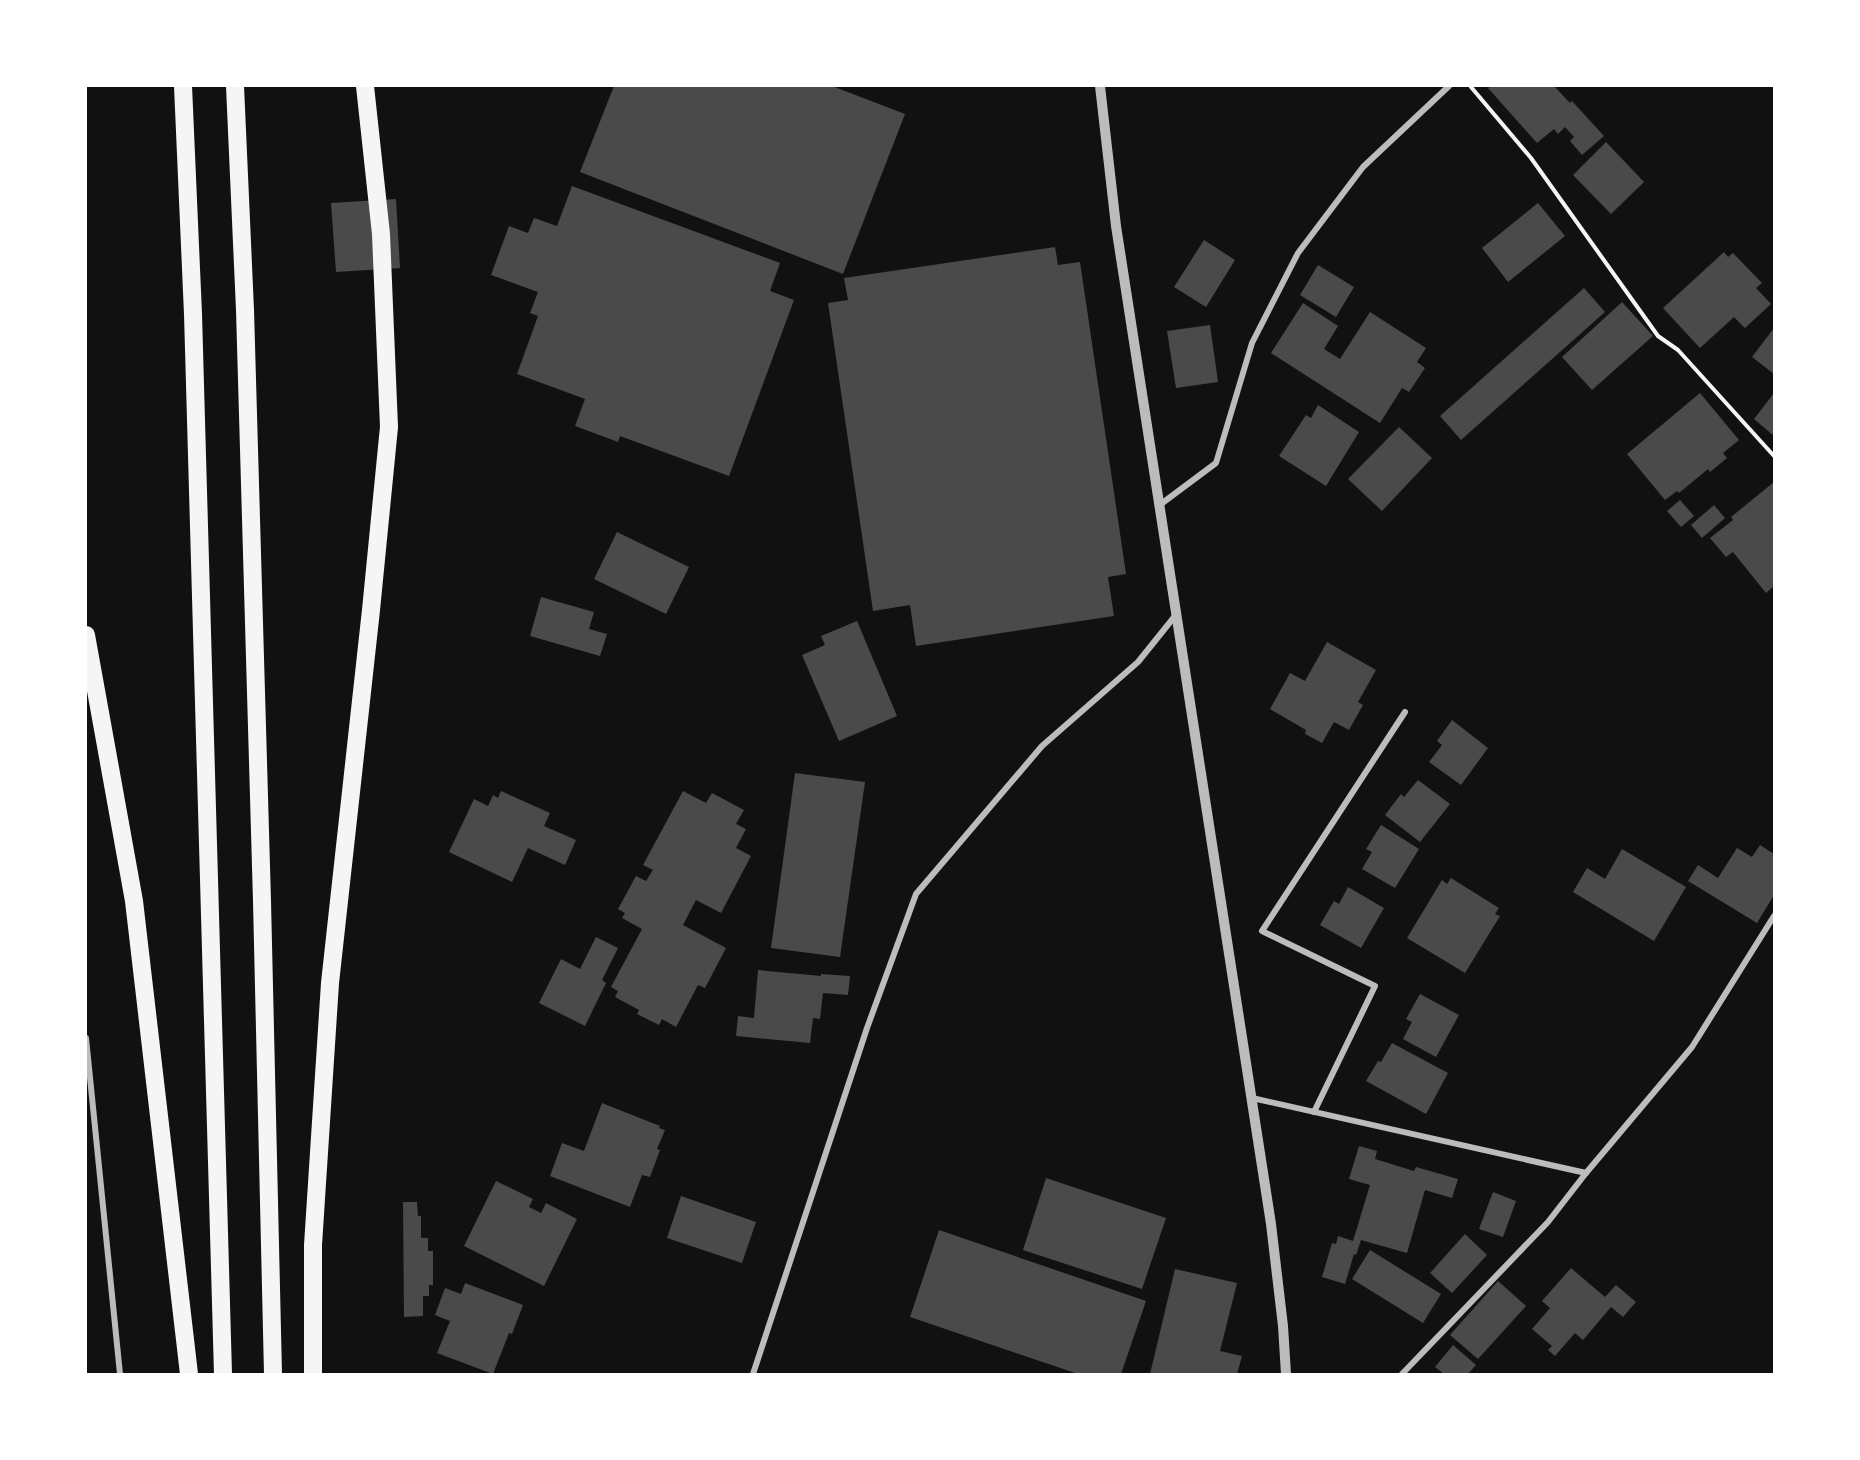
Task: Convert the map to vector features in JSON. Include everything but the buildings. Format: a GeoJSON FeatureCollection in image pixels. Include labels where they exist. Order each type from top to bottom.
{"type":"FeatureCollection","features":[{"type":"Feature","properties":{"kind":"highway"},"geometry":{"type":"LineString","coordinates":[[183,86],[193,314],[223,1374]]}},
{"type":"Feature","properties":{"kind":"highway"},"geometry":{"type":"LineString","coordinates":[[235,86],[245,310],[273,1374]]}},
{"type":"Feature","properties":{"kind":"highway"},"geometry":{"type":"LineString","coordinates":[[313,1374],[313,1245],[330,982],[370,621],[388,427],[381,234],[365,86]]}},
{"type":"Feature","properties":{"kind":"highway"},"geometry":{"type":"LineString","coordinates":[[86,635],[134,901],[189,1374]]}},
{"type":"Feature","properties":{"kind":"street"},"geometry":{"type":"LineString","coordinates":[[1100,86],[1116,226],[1161,504],[1176,615],[1271,1224],[1286,1374]]}},
{"type":"Feature","properties":{"kind":"street"},"geometry":{"type":"LineString","coordinates":[[1161,504],[1216,463],[1252,343],[1298,253],[1363,166],[1449,86]]}},
{"type":"Feature","properties":{"kind":"street"},"geometry":{"type":"LineString","coordinates":[[753,1374],[867,1028],[916,894],[1042,746],[1138,662],[1176,615]]}},
{"type":"Feature","properties":{"kind":"street"},"geometry":{"type":"LineString","coordinates":[[1314,1112],[1375,986],[1262,931],[1405,712]]}},
{"type":"Feature","properties":{"kind":"street"},"geometry":{"type":"LineString","coordinates":[[1402,1374],[1548,1222],[1692,1047],[1774,916]]}},
{"type":"Feature","properties":{"kind":"street"},"geometry":{"type":"LineString","coordinates":[[86,1038],[120,1374]]}},
{"type":"Feature","properties":{"kind":"street"},"geometry":{"type":"LineString","coordinates":[[1252,1098],[1586,1173]]}},
{"type":"Feature","properties":{"kind":"path"},"geometry":{"type":"LineString","coordinates":[[1470,86],[1531,158],[1658,336],[1678,350],[1774,456]]}}]}
